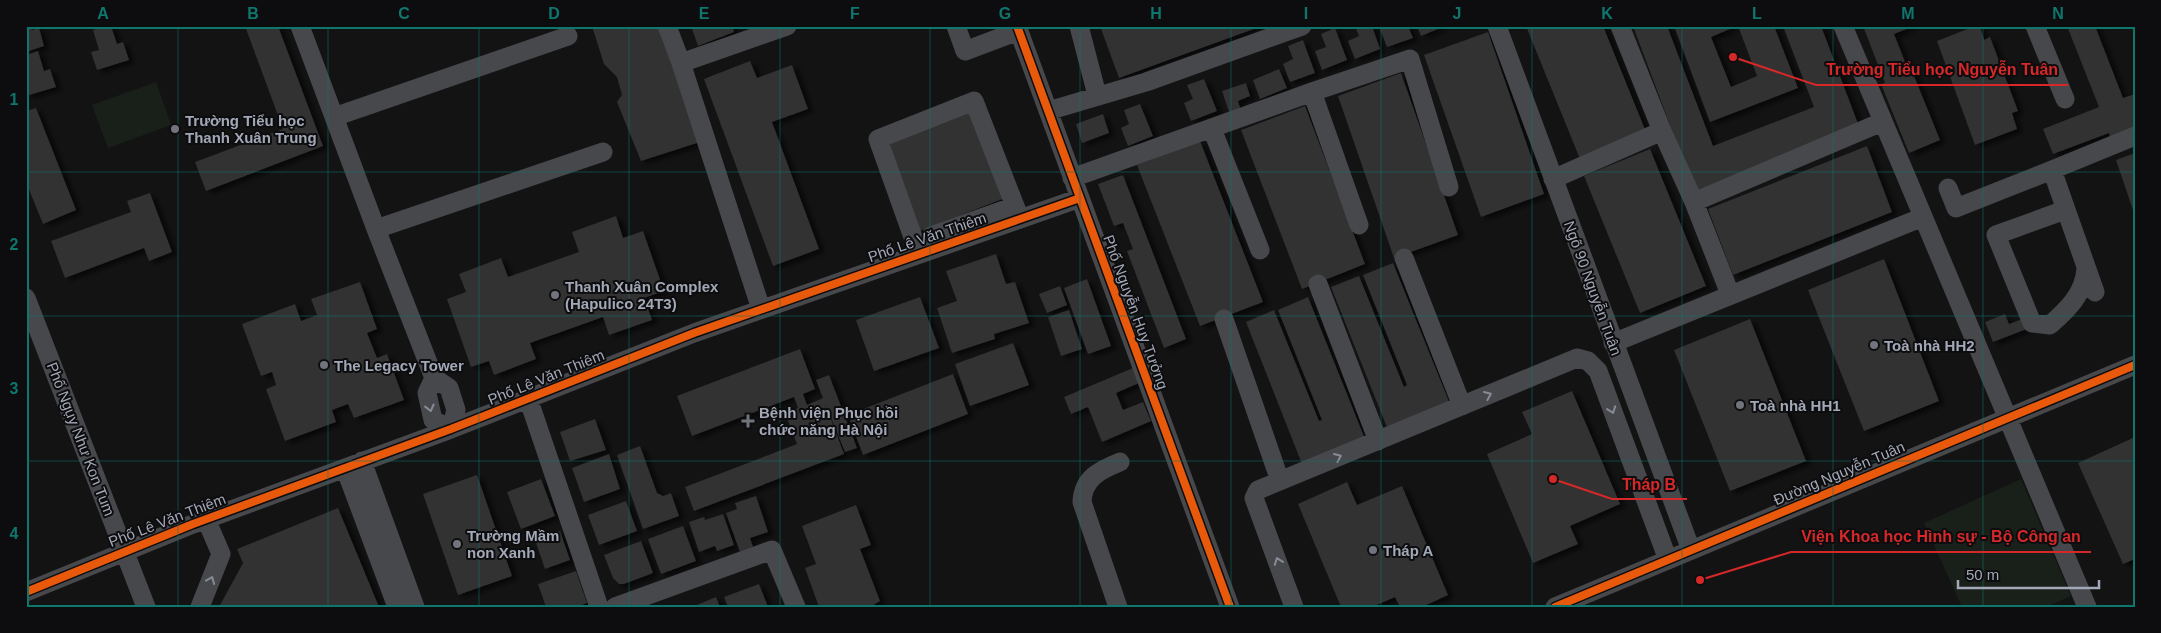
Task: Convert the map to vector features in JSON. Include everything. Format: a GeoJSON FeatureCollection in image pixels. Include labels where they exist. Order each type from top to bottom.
{"type":"FeatureCollection","features":[{"type":"Feature","properties":{"kind":"street"},"geometry":{"type":"LineString","coordinates":[[300,26],[434,378],[426,393],[433,420],[451,429]]}},
{"type":"Feature","properties":{"kind":"street"},"geometry":{"type":"LineString","coordinates":[[667,26],[681,63],[761,310]]}},
{"type":"Feature","properties":{"kind":"street"},"geometry":{"type":"LineString","coordinates":[[681,63],[786,26]]}},
{"type":"Feature","properties":{"kind":"street"},"geometry":{"type":"LineString","coordinates":[[956,26],[965,51],[1017,28]]}},
{"type":"Feature","properties":{"kind":"street"},"geometry":{"type":"LineString","coordinates":[[1079,26],[1097,95]]}},
{"type":"Feature","properties":{"kind":"street"},"geometry":{"type":"LineString","coordinates":[[1048,111],[1146,82],[1302,26]]}},
{"type":"Feature","properties":{"kind":"street","name":"Ngõ 90 Nguyễn Tuân"},"geometry":{"type":"LineString","coordinates":[[1497,26],[1691,550]]}},
{"type":"Feature","properties":{"kind":"street"},"geometry":{"type":"LineString","coordinates":[[1620,26],[1662,131],[1694,202],[1730,294]]}},
{"type":"Feature","properties":{"kind":"street"},"geometry":{"type":"LineString","coordinates":[[1843,26],[2008,418],[2081,605]]}},
{"type":"Feature","properties":{"kind":"street"},"geometry":{"type":"LineString","coordinates":[[2035,26],[2065,99]]}},
{"type":"Feature","properties":{"kind":"street","name":"Phố Nguyễn Huy Tưởng"},"geometry":{"type":"LineString","coordinates":[[1017,28],[1230,607]]}},
{"type":"Feature","properties":{"kind":"street"},"geometry":{"type":"LineString","coordinates":[[334,118],[568,36]]}},
{"type":"Feature","properties":{"kind":"street"},"geometry":{"type":"LineString","coordinates":[[1072,178],[1410,59],[1449,187]]}},
{"type":"Feature","properties":{"kind":"street"},"geometry":{"type":"LineString","coordinates":[[1312,92],[1359,225]]}},
{"type":"Feature","properties":{"kind":"street"},"geometry":{"type":"LineString","coordinates":[[917,248],[878,139],[974,101],[1017,213]]}},
{"type":"Feature","properties":{"kind":"street"},"geometry":{"type":"LineString","coordinates":[[1694,202],[1882,122]]}},
{"type":"Feature","properties":{"kind":"street"},"geometry":{"type":"LineString","coordinates":[[1212,129],[1260,250]]}},
{"type":"Feature","properties":{"kind":"street"},"geometry":{"type":"LineString","coordinates":[[1553,179],[1662,131]]}},
{"type":"Feature","properties":{"kind":"street"},"geometry":{"type":"LineString","coordinates":[[1948,188],[1956,208],[2135,136]]}},
{"type":"Feature","properties":{"kind":"street"},"geometry":{"type":"LineString","coordinates":[[376,229],[603,152]]}},
{"type":"Feature","properties":{"kind":"street"},"geometry":{"type":"LineString","coordinates":[[2052,170],[2095,292]]}},
{"type":"Feature","properties":{"kind":"street","name":"Phố Lê Văn Thiêm"},"geometry":{"type":"LineString","coordinates":[[26,592],[206,519],[451,429],[694,333],[761,310],[917,248],[1017,213],[1080,198]]}},
{"type":"Feature","properties":{"kind":"street"},"geometry":{"type":"LineString","coordinates":[[2065,210],[1996,235],[2032,323],[2050,325],[2071,307],[2085,284],[2086,269]]}},
{"type":"Feature","properties":{"kind":"street"},"geometry":{"type":"LineString","coordinates":[[1613,343],[1923,217]]}},
{"type":"Feature","properties":{"kind":"street"},"geometry":{"type":"LineString","coordinates":[[1404,258],[1462,406]]}},
{"type":"Feature","properties":{"kind":"street"},"geometry":{"type":"LineString","coordinates":[[1318,284],[1378,441]]}},
{"type":"Feature","properties":{"kind":"street","name":"Phố Ngụy Như Kon Tum"},"geometry":{"type":"LineString","coordinates":[[26,298],[146,607]]}},
{"type":"Feature","properties":{"kind":"street"},"geometry":{"type":"LineString","coordinates":[[1224,320],[1280,482]]}},
{"type":"Feature","properties":{"kind":"street"},"geometry":{"type":"LineString","coordinates":[[1294,607],[1254,498],[1258,490],[1576,358],[1588,361],[1598,371],[1668,560]]}},
{"type":"Feature","properties":{"kind":"street","name":"Đường Nguyễn Tuân"},"geometry":{"type":"LineString","coordinates":[[1555,607],[1584,601],[1691,550],[2135,365]]}},
{"type":"Feature","properties":{"kind":"street"},"geometry":{"type":"LineString","coordinates":[[528,398],[599,607]]}},
{"type":"Feature","properties":{"kind":"street"},"geometry":{"type":"LineString","coordinates":[[1118,607],[1082,502],[1082,494],[1096,472],[1120,462]]}},
{"type":"Feature","properties":{"kind":"street"},"geometry":{"type":"LineString","coordinates":[[354,464],[397,607]]}},
{"type":"Feature","properties":{"kind":"street"},"geometry":{"type":"LineString","coordinates":[[354,464],[415,607]]}},
{"type":"Feature","properties":{"kind":"street"},"geometry":{"type":"LineString","coordinates":[[200,607],[221,554],[206,519]]}},
{"type":"Feature","properties":{"kind":"street"},"geometry":{"type":"LineString","coordinates":[[615,607],[772,550],[796,607]]}},
{"type":"Feature","properties":{"kind":"shaded area"},"geometry":{"type":"Polygon","coordinates":[[[156,82],[171,125],[108,148],[92,105],[156,82]]]}},
{"type":"Feature","properties":{"kind":"shaded area"},"geometry":{"type":"Polygon","coordinates":[[[2021,479],[2071,596],[2046,607],[1962,607],[1924,523],[2021,479]]]}},
{"type":"Feature","properties":{"kind":"building"},"geometry":{"type":"Polygon","coordinates":[[[26,26],[31,26],[32,30],[39,28],[44,46],[26,52],[26,26]]]}},
{"type":"Feature","properties":{"kind":"building"},"geometry":{"type":"Polygon","coordinates":[[[104,26],[111,26],[117,44],[123,42],[129,60],[97,70],[91,52],[99,50],[93,30],[104,26]]]}},
{"type":"Feature","properties":{"kind":"building"},"geometry":{"type":"Polygon","coordinates":[[[245,26],[278,26],[323,146],[206,191],[195,162],[283,129],[245,26]]]}},
{"type":"Feature","properties":{"kind":"building"},"geometry":{"type":"Polygon","coordinates":[[[592,26],[660,26],[700,142],[641,161],[617,102],[622,95],[617,77],[604,64],[592,26]]]}},
{"type":"Feature","properties":{"kind":"building"},"geometry":{"type":"Polygon","coordinates":[[[691,26],[732,26],[734,32],[698,46],[691,26]]]}},
{"type":"Feature","properties":{"kind":"building"},"geometry":{"type":"Polygon","coordinates":[[[1100,26],[1262,26],[1119,78],[1100,26]]]}},
{"type":"Feature","properties":{"kind":"building"},"geometry":{"type":"Polygon","coordinates":[[[1355,26],[1372,26],[1380,49],[1355,59],[1348,41],[1359,36],[1355,26]]]}},
{"type":"Feature","properties":{"kind":"building"},"geometry":{"type":"Polygon","coordinates":[[[1388,26],[1408,26],[1413,38],[1387,47],[1380,29],[1388,26]]]}},
{"type":"Feature","properties":{"kind":"building"},"geometry":{"type":"Polygon","coordinates":[[[1417,26],[1445,26],[1421,36],[1417,26]]]}},
{"type":"Feature","properties":{"kind":"building"},"geometry":{"type":"Polygon","coordinates":[[[1526,26],[1603,26],[1646,132],[1580,159],[1526,26]]]}},
{"type":"Feature","properties":{"kind":"building"},"geometry":{"type":"Polygon","coordinates":[[[1633,26],[1667,26],[1713,146],[1814,107],[1783,26],[1821,26],[1860,129],[1695,192],[1633,26]]]}},
{"type":"Feature","properties":{"kind":"building"},"geometry":{"type":"Polygon","coordinates":[[[1674,26],[1737,26],[1711,37],[1731,87],[1757,76],[1738,26],[1774,26],[1798,88],[1710,122],[1674,26]]]}},
{"type":"Feature","properties":{"kind":"building"},"geometry":{"type":"Polygon","coordinates":[[[1863,26],[1914,26],[1894,34],[1909,72],[1912,71],[1940,140],[1909,153],[1881,84],[1885,83],[1863,26]]]}},
{"type":"Feature","properties":{"kind":"building"},"geometry":{"type":"Polygon","coordinates":[[[1975,26],[1980,26],[1984,40],[1990,37],[2018,111],[2012,113],[2017,129],[1975,145],[1937,41],[1975,26]]]}},
{"type":"Feature","properties":{"kind":"building"},"geometry":{"type":"Polygon","coordinates":[[[2067,26],[2095,26],[2123,98],[2135,94],[2135,123],[2133,123],[2135,128],[2110,137],[2109,133],[2053,154],[2043,129],[2099,107],[2067,26]]]}},
{"type":"Feature","properties":{"kind":"building"},"geometry":{"type":"Polygon","coordinates":[[[1335,28],[1347,60],[1322,70],[1315,51],[1326,47],[1321,34],[1335,28]]]}},
{"type":"Feature","properties":{"kind":"building"},"geometry":{"type":"Polygon","coordinates":[[[1488,32],[1544,194],[1481,217],[1424,55],[1488,32]]]}},
{"type":"Feature","properties":{"kind":"building"},"geometry":{"type":"Polygon","coordinates":[[[1303,40],[1315,73],[1290,82],[1283,64],[1293,59],[1288,46],[1303,40]]]}},
{"type":"Feature","properties":{"kind":"building"},"geometry":{"type":"Polygon","coordinates":[[[38,51],[44,71],[50,69],[56,87],[26,96],[26,55],[38,51]]]}},
{"type":"Feature","properties":{"kind":"building"},"geometry":{"type":"Polygon","coordinates":[[[750,61],[757,78],[792,65],[808,109],[772,122],[819,249],[773,266],[704,79],[750,61]]]}},
{"type":"Feature","properties":{"kind":"building"},"geometry":{"type":"Polygon","coordinates":[[[1279,69],[1287,88],[1260,99],[1253,80],[1279,69]]]}},
{"type":"Feature","properties":{"kind":"building"},"geometry":{"type":"Polygon","coordinates":[[[1401,73],[1458,235],[1394,258],[1338,96],[1401,73]]]}},
{"type":"Feature","properties":{"kind":"building"},"geometry":{"type":"Polygon","coordinates":[[[1204,79],[1217,111],[1191,121],[1184,103],[1193,99],[1187,85],[1204,79]]]}},
{"type":"Feature","properties":{"kind":"building"},"geometry":{"type":"Polygon","coordinates":[[[1246,83],[1250,96],[1238,101],[1241,111],[1230,115],[1222,91],[1246,83]]]}},
{"type":"Feature","properties":{"kind":"building"},"geometry":{"type":"Polygon","coordinates":[[[969,104],[1005,198],[917,232],[881,138],[969,104]]]}},
{"type":"Feature","properties":{"kind":"building"},"geometry":{"type":"Polygon","coordinates":[[[1140,104],[1153,136],[1128,146],[1121,128],[1129,124],[1124,110],[1140,104]]]}},
{"type":"Feature","properties":{"kind":"building"},"geometry":{"type":"Polygon","coordinates":[[[1305,106],[1365,264],[1302,289],[1241,130],[1305,106]]]}},
{"type":"Feature","properties":{"kind":"building"},"geometry":{"type":"Polygon","coordinates":[[[36,108],[76,210],[43,224],[26,182],[26,111],[36,108]]]}},
{"type":"Feature","properties":{"kind":"building"},"geometry":{"type":"Polygon","coordinates":[[[1103,114],[1109,133],[1082,143],[1076,124],[1103,114]]]}},
{"type":"Feature","properties":{"kind":"building"},"geometry":{"type":"Polygon","coordinates":[[[1200,141],[1263,302],[1200,326],[1137,165],[1200,141]]]}},
{"type":"Feature","properties":{"kind":"building"},"geometry":{"type":"Polygon","coordinates":[[[1867,146],[1892,212],[1733,275],[1708,209],[1867,146]]]}},
{"type":"Feature","properties":{"kind":"building"},"geometry":{"type":"Polygon","coordinates":[[[1650,149],[1706,286],[1640,313],[1584,176],[1650,149]]]}},
{"type":"Feature","properties":{"kind":"building"},"geometry":{"type":"Polygon","coordinates":[[[2135,153],[2135,213],[2134,213],[2116,160],[2135,153]]]}},
{"type":"Feature","properties":{"kind":"building"},"geometry":{"type":"Polygon","coordinates":[[[1123,175],[1186,339],[1164,348],[1127,251],[1133,249],[1123,223],[1114,226],[1098,184],[1123,175]]]}},
{"type":"Feature","properties":{"kind":"building"},"geometry":{"type":"Polygon","coordinates":[[[150,193],[172,252],[149,261],[144,248],[65,278],[51,241],[131,212],[127,201],[150,193]]]}},
{"type":"Feature","properties":{"kind":"building","name":"Thanh Xuân Complex (Hapulico 24T3)"},"geometry":{"type":"Polygon","coordinates":[[[616,216],[623,238],[643,231],[664,291],[644,298],[652,320],[609,335],[603,317],[530,343],[536,359],[494,375],[489,361],[471,367],[447,299],[466,292],[459,274],[501,258],[508,277],[579,252],[572,232],[616,216]]]}},
{"type":"Feature","properties":{"kind":"building"},"geometry":{"type":"Polygon","coordinates":[[[996,254],[1006,284],[1015,282],[1029,323],[994,334],[995,339],[952,353],[937,308],[957,301],[946,271],[996,254]]]}},
{"type":"Feature","properties":{"kind":"building","name":"Toà nhà HH2"},"geometry":{"type":"Polygon","coordinates":[[[1884,259],[1939,401],[1864,431],[1808,290],[1884,259]]]}},
{"type":"Feature","properties":{"kind":"building"},"geometry":{"type":"Polygon","coordinates":[[[1393,263],[1450,404],[1388,430],[1331,287],[1359,276],[1404,387],[1407,385],[1363,275],[1393,263]]]}},
{"type":"Feature","properties":{"kind":"building"},"geometry":{"type":"Polygon","coordinates":[[[1087,279],[1111,346],[1088,354],[1064,288],[1087,279]]]}},
{"type":"Feature","properties":{"kind":"building","name":"The Legacy Tower"},"geometry":{"type":"Polygon","coordinates":[[[360,282],[377,329],[367,333],[377,358],[387,354],[404,400],[354,418],[348,404],[332,410],[336,422],[285,441],[266,389],[276,385],[272,372],[261,376],[242,324],[295,304],[301,321],[317,315],[311,299],[360,282]]]}},
{"type":"Feature","properties":{"kind":"building"},"geometry":{"type":"Polygon","coordinates":[[[1060,286],[1067,305],[1047,313],[1039,294],[1060,286]]]}},
{"type":"Feature","properties":{"kind":"building"},"geometry":{"type":"Polygon","coordinates":[[[920,297],[939,348],[874,371],[856,320],[920,297]]]}},
{"type":"Feature","properties":{"kind":"building"},"geometry":{"type":"Polygon","coordinates":[[[1308,297],[1365,439],[1302,464],[1246,322],[1274,310],[1319,421],[1322,420],[1278,310],[1308,297]]]}},
{"type":"Feature","properties":{"kind":"building"},"geometry":{"type":"Polygon","coordinates":[[[1069,310],[1082,349],[1061,356],[1048,317],[1069,310]]]}},
{"type":"Feature","properties":{"kind":"building"},"geometry":{"type":"Polygon","coordinates":[[[2005,314],[2009,324],[2028,317],[2032,327],[1993,342],[1985,322],[2005,314]]]}},
{"type":"Feature","properties":{"kind":"building","name":"Toà nhà HH1"},"geometry":{"type":"Polygon","coordinates":[[[1750,319],[1806,461],[1730,491],[1674,350],[1750,319]]]}},
{"type":"Feature","properties":{"kind":"building"},"geometry":{"type":"Polygon","coordinates":[[[1013,343],[1029,385],[970,406],[955,364],[1013,343]]]}},
{"type":"Feature","properties":{"kind":"building"},"geometry":{"type":"Polygon","coordinates":[[[800,349],[815,389],[803,394],[807,405],[823,398],[816,380],[829,375],[857,448],[845,452],[825,403],[844,454],[694,511],[685,487],[797,444],[785,413],[798,408],[794,397],[692,436],[677,396],[800,349]]]}},
{"type":"Feature","properties":{"kind":"building"},"geometry":{"type":"Polygon","coordinates":[[[1133,368],[1139,383],[1116,393],[1123,410],[1143,402],[1151,421],[1102,442],[1088,407],[1071,414],[1064,397],[1133,368]]]}},
{"type":"Feature","properties":{"kind":"building"},"geometry":{"type":"Polygon","coordinates":[[[953,374],[968,414],[863,455],[848,415],[953,374]]]}},
{"type":"Feature","properties":{"kind":"building"},"geometry":{"type":"Polygon","coordinates":[[[1572,391],[1620,504],[1570,526],[1578,544],[1533,563],[1487,454],[1532,434],[1522,412],[1572,391]]]}},
{"type":"Feature","properties":{"kind":"building"},"geometry":{"type":"Polygon","coordinates":[[[595,419],[606,450],[570,461],[560,432],[595,419]]]}},
{"type":"Feature","properties":{"kind":"building"},"geometry":{"type":"Polygon","coordinates":[[[2135,437],[2135,559],[2123,564],[2078,463],[2135,437]]]}},
{"type":"Feature","properties":{"kind":"building"},"geometry":{"type":"Polygon","coordinates":[[[640,446],[657,493],[663,496],[671,493],[679,516],[643,529],[617,455],[640,446]]]}},
{"type":"Feature","properties":{"kind":"building"},"geometry":{"type":"Polygon","coordinates":[[[609,454],[620,489],[584,502],[572,468],[609,454]]]}},
{"type":"Feature","properties":{"kind":"building"},"geometry":{"type":"Polygon","coordinates":[[[477,475],[512,576],[458,595],[423,494],[477,475]]]}},
{"type":"Feature","properties":{"kind":"building"},"geometry":{"type":"Polygon","coordinates":[[[541,479],[555,516],[521,529],[507,492],[541,479]]]}},
{"type":"Feature","properties":{"kind":"building","name":"Tháp A"},"geometry":{"type":"Polygon","coordinates":[[[1347,482],[1357,505],[1402,486],[1448,595],[1422,607],[1400,607],[1395,597],[1372,607],[1341,607],[1298,504],[1347,482]]]}},
{"type":"Feature","properties":{"kind":"building"},"geometry":{"type":"Polygon","coordinates":[[[756,496],[768,532],[750,538],[753,547],[740,552],[726,513],[737,509],[735,503],[756,496]]]}},
{"type":"Feature","properties":{"kind":"building"},"geometry":{"type":"Polygon","coordinates":[[[626,501],[637,531],[599,545],[588,515],[626,501]]]}},
{"type":"Feature","properties":{"kind":"building"},"geometry":{"type":"Polygon","coordinates":[[[856,505],[871,545],[860,549],[880,601],[870,607],[819,607],[805,568],[816,564],[802,526],[856,505]]]}},
{"type":"Feature","properties":{"kind":"building"},"geometry":{"type":"Polygon","coordinates":[[[338,508],[379,607],[219,607],[243,563],[237,549],[338,508]]]}},
{"type":"Feature","properties":{"kind":"building"},"geometry":{"type":"Polygon","coordinates":[[[723,514],[734,545],[717,551],[715,546],[699,552],[689,522],[704,517],[705,520],[723,514]]]}},
{"type":"Feature","properties":{"kind":"building"},"geometry":{"type":"Polygon","coordinates":[[[683,526],[696,561],[661,574],[648,539],[683,526]]]}},
{"type":"Feature","properties":{"kind":"building"},"geometry":{"type":"Polygon","coordinates":[[[560,531],[570,560],[545,569],[535,540],[560,531]]]}},
{"type":"Feature","properties":{"kind":"building"},"geometry":{"type":"Polygon","coordinates":[[[641,541],[653,573],[624,584],[619,584],[613,578],[604,555],[641,541]]]}},
{"type":"Feature","properties":{"kind":"building"},"geometry":{"type":"Polygon","coordinates":[[[576,571],[587,603],[576,607],[546,607],[538,584],[576,571]]]}},
{"type":"Feature","properties":{"kind":"building"},"geometry":{"type":"Polygon","coordinates":[[[759,584],[768,607],[728,607],[724,597],[759,584]]]}},
{"type":"Feature","properties":{"kind":"building"},"geometry":{"type":"Polygon","coordinates":[[[716,597],[720,607],[692,607],[716,597]]]}},
{"type":"Feature","properties":{"kind":"cycle path"},"geometry":{"type":"LineString","coordinates":[[1017,26],[1230,607]]}},
{"type":"Feature","properties":{"kind":"cycle path"},"geometry":{"type":"LineString","coordinates":[[26,592],[193,524],[451,429],[694,333],[1080,198]]}},
{"type":"Feature","properties":{"kind":"cycle path"},"geometry":{"type":"LineString","coordinates":[[1555,607],[2135,365]]}},
{"type":"Feature","properties":{"kind":"place","name":"Trường Tiểu học Nguyễn Tuân"},"geometry":{"type":"Point","coordinates":[1733,57]}},
{"type":"Feature","properties":{"kind":"place","name":"Trường Tiểu học Thanh Xuân Trung"},"geometry":{"type":"Point","coordinates":[175,129]}},
{"type":"Feature","properties":{"kind":"place","name":"Thanh Xuân Complex (Hapulico 24T3)"},"geometry":{"type":"Point","coordinates":[555,295]}},
{"type":"Feature","properties":{"kind":"place","name":"Toà nhà HH2"},"geometry":{"type":"Point","coordinates":[1874,345]}},
{"type":"Feature","properties":{"kind":"place","name":"The Legacy Tower"},"geometry":{"type":"Point","coordinates":[324,365]}},
{"type":"Feature","properties":{"kind":"place","name":"Toà nhà HH1"},"geometry":{"type":"Point","coordinates":[1740,405]}},
{"type":"Feature","properties":{"kind":"place","name":"Bệnh viện Phục hồi chức năng Hà Nội"},"geometry":{"type":"Point","coordinates":[748,421]}},
{"type":"Feature","properties":{"kind":"place","name":"Tháp B"},"geometry":{"type":"Point","coordinates":[1553,479]}},
{"type":"Feature","properties":{"kind":"place","name":"Trường Mầm non Xanh"},"geometry":{"type":"Point","coordinates":[457,544]}},
{"type":"Feature","properties":{"kind":"place","name":"Tháp A"},"geometry":{"type":"Point","coordinates":[1373,550]}},
{"type":"Feature","properties":{"kind":"place","name":"Viện Khoa học Hình sự - Bộ Công an"},"geometry":{"type":"Point","coordinates":[1700,580]}}]}
